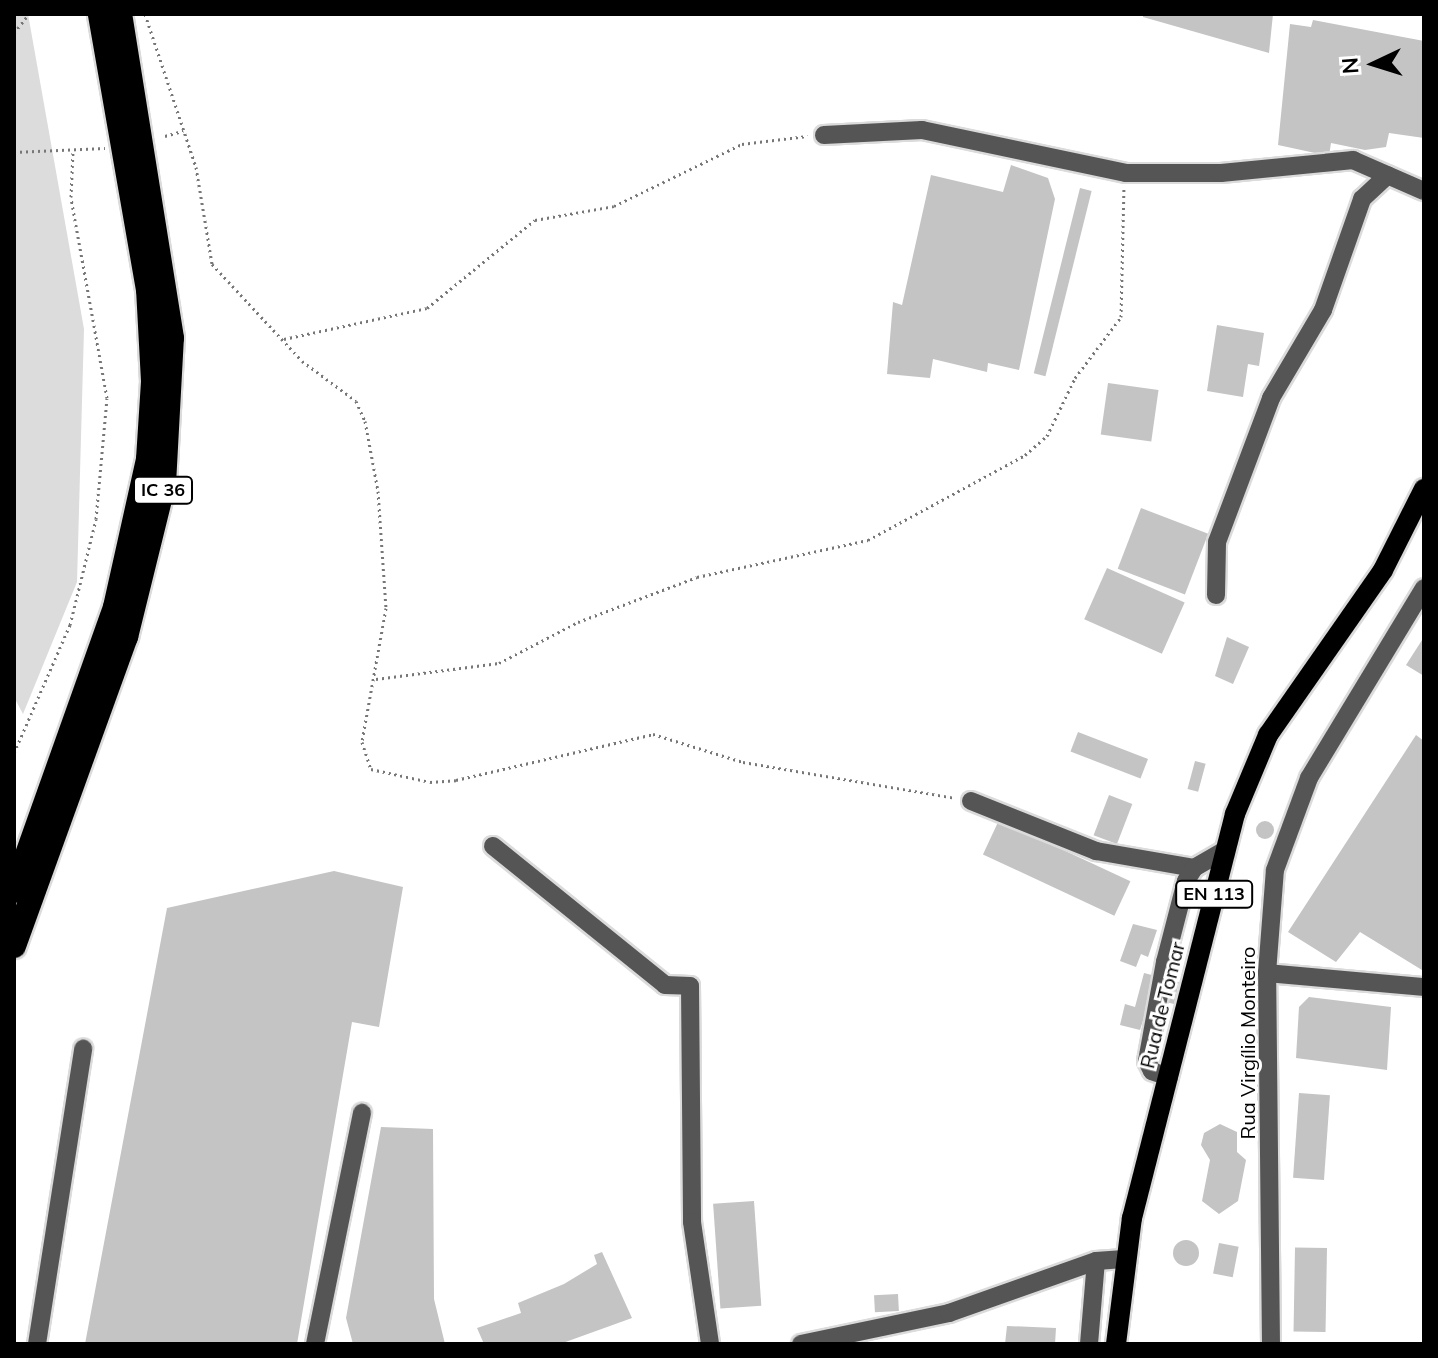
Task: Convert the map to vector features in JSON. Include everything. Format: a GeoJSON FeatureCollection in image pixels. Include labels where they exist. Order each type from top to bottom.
{"type":"FeatureCollection","features":[{"type":"Feature","properties":{"kind":"highway","name":"IC 36"},"geometry":{"type":"LineString","coordinates":[[14,891],[119,594],[148,459],[153,381],[148,290],[100,14]]}},
{"type":"Feature","properties":{"kind":"highway","name":"IC 36"},"geometry":{"type":"LineString","coordinates":[[14,946],[138,597],[169,442],[173,376],[165,273],[120,14]]}},
{"type":"Feature","properties":{"kind":"main road","name":"Rua de Tomar"},"geometry":{"type":"LineString","coordinates":[[1116,1344],[1124,1259],[1225,850],[1268,735],[1383,570],[1424,489]]}},
{"type":"Feature","properties":{"kind":"street"},"geometry":{"type":"LineString","coordinates":[[824,135],[922,130],[1126,173],[1221,173],[1353,160],[1424,191]]}},
{"type":"Feature","properties":{"kind":"street"},"geometry":{"type":"LineString","coordinates":[[1216,595],[1217,542],[1271,398],[1323,310],[1362,199],[1388,175]]}},
{"type":"Feature","properties":{"kind":"street","name":"Rua Virgílio Monteiro"},"geometry":{"type":"LineString","coordinates":[[1271,1344],[1267,973],[1272,891],[1286,830],[1309,778],[1424,588]]}},
{"type":"Feature","properties":{"kind":"street"},"geometry":{"type":"LineString","coordinates":[[971,801],[1096,851],[1194,868],[1225,850]]}},
{"type":"Feature","properties":{"kind":"street"},"geometry":{"type":"LineString","coordinates":[[493,846],[665,985],[690,986],[692,1222],[710,1344]]}},
{"type":"Feature","properties":{"kind":"street"},"geometry":{"type":"LineString","coordinates":[[1169,1077],[1152,1071],[1147,1061],[1165,962],[1194,868]]}},
{"type":"Feature","properties":{"kind":"street"},"geometry":{"type":"LineString","coordinates":[[1267,973],[1424,987]]}},
{"type":"Feature","properties":{"kind":"street"},"geometry":{"type":"LineString","coordinates":[[37,1344],[83,1049]]}},
{"type":"Feature","properties":{"kind":"street"},"geometry":{"type":"LineString","coordinates":[[315,1344],[362,1113]]}},
{"type":"Feature","properties":{"kind":"street"},"geometry":{"type":"LineString","coordinates":[[801,1344],[949,1313],[1096,1261],[1124,1259]]}},
{"type":"Feature","properties":{"kind":"street"},"geometry":{"type":"LineString","coordinates":[[1089,1344],[1096,1261]]}},
{"type":"Feature","properties":{"kind":"path"},"geometry":{"type":"LineString","coordinates":[[14,33],[29,14]]}},
{"type":"Feature","properties":{"kind":"path"},"geometry":{"type":"LineString","coordinates":[[145,14],[202,190],[212,264],[302,361],[356,401],[365,421],[378,491],[386,608],[363,756],[384,775],[456,780],[653,734],[757,765],[971,801]]}},
{"type":"Feature","properties":{"kind":"path"},"geometry":{"type":"LineString","coordinates":[[165,136],[183,131]]}},
{"type":"Feature","properties":{"kind":"path"},"geometry":{"type":"LineString","coordinates":[[284,339],[427,308],[535,220],[614,206],[742,144],[824,135]]}},
{"type":"Feature","properties":{"kind":"path"},"geometry":{"type":"LineString","coordinates":[[14,152],[107,147]]}},
{"type":"Feature","properties":{"kind":"path"},"geometry":{"type":"LineString","coordinates":[[14,753],[70,625],[96,519],[107,398],[71,197],[73,151]]}},
{"type":"Feature","properties":{"kind":"path"},"geometry":{"type":"LineString","coordinates":[[376,679],[499,663],[578,622],[697,577],[868,540],[1025,455],[1047,436],[1075,378],[1121,317],[1119,228],[1126,173]]}},
{"type":"Feature","properties":{"kind":"shaded area"},"geometry":{"type":"Polygon","coordinates":[[[14,14],[28,14],[84,329],[77,582],[23,714],[14,697],[14,14]]]}},
{"type":"Feature","properties":{"kind":"building"},"geometry":{"type":"Polygon","coordinates":[[[1143,14],[1273,14],[1269,53],[1143,17],[1143,14]]]}},
{"type":"Feature","properties":{"kind":"building"},"geometry":{"type":"Polygon","coordinates":[[[1313,20],[1424,41],[1424,138],[1389,133],[1386,147],[1365,150],[1331,143],[1329,156],[1278,145],[1290,24],[1311,27],[1313,20]]]}},
{"type":"Feature","properties":{"kind":"building"},"geometry":{"type":"Polygon","coordinates":[[[1011,165],[1048,178],[1055,199],[1019,370],[988,363],[987,372],[933,359],[930,378],[887,374],[893,302],[902,305],[931,175],[1003,192],[1011,165]]]}},
{"type":"Feature","properties":{"kind":"building"},"geometry":{"type":"Polygon","coordinates":[[[1080,188],[1092,191],[1045,376],[1034,373],[1080,188]]]}},
{"type":"Feature","properties":{"kind":"building"},"geometry":{"type":"Polygon","coordinates":[[[1217,325],[1264,333],[1259,366],[1248,364],[1243,397],[1207,391],[1217,325]]]}},
{"type":"Feature","properties":{"kind":"building"},"geometry":{"type":"Polygon","coordinates":[[[1108,383],[1159,390],[1151,442],[1101,434],[1108,383]]]}},
{"type":"Feature","properties":{"kind":"building"},"geometry":{"type":"Polygon","coordinates":[[[1141,508],[1208,534],[1185,594],[1118,569],[1141,508]]]}},
{"type":"Feature","properties":{"kind":"building"},"geometry":{"type":"Polygon","coordinates":[[[1107,568],[1185,603],[1162,654],[1084,619],[1107,568]]]}},
{"type":"Feature","properties":{"kind":"building"},"geometry":{"type":"Polygon","coordinates":[[[1227,637],[1249,647],[1233,684],[1215,676],[1227,637]]]}},
{"type":"Feature","properties":{"kind":"building"},"geometry":{"type":"Polygon","coordinates":[[[1424,637],[1424,676],[1406,665],[1424,637]]]}},
{"type":"Feature","properties":{"kind":"building"},"geometry":{"type":"Polygon","coordinates":[[[1078,732],[1148,759],[1140,778],[1070,752],[1078,732]]]}},
{"type":"Feature","properties":{"kind":"building"},"geometry":{"type":"Polygon","coordinates":[[[1416,735],[1424,741],[1424,966],[1422,970],[1360,932],[1336,962],[1288,932],[1416,735]]]}},
{"type":"Feature","properties":{"kind":"building"},"geometry":{"type":"Polygon","coordinates":[[[1195,761],[1206,764],[1198,792],[1187,789],[1195,761]]]}},
{"type":"Feature","properties":{"kind":"building"},"geometry":{"type":"Polygon","coordinates":[[[1109,795],[1132,804],[1117,844],[1094,835],[1109,795]]]}},
{"type":"Feature","properties":{"kind":"building"},"geometry":{"type":"Polygon","coordinates":[[[999,820],[1130,881],[1114,916],[983,854],[999,820]]]}},
{"type":"Feature","properties":{"kind":"building"},"geometry":{"type":"Polygon","coordinates":[[[1265,821],[1274,830],[1265,839],[1256,830],[1265,821]]]}},
{"type":"Feature","properties":{"kind":"building"},"geometry":{"type":"Polygon","coordinates":[[[334,871],[403,887],[379,1027],[352,1022],[297,1344],[85,1344],[167,908],[334,871]]]}},
{"type":"Feature","properties":{"kind":"building"},"geometry":{"type":"Polygon","coordinates":[[[1133,924],[1157,930],[1148,957],[1141,954],[1136,967],[1120,961],[1133,924]]]}},
{"type":"Feature","properties":{"kind":"building"},"geometry":{"type":"Polygon","coordinates":[[[1144,973],[1179,982],[1174,1004],[1150,998],[1140,1030],[1120,1025],[1125,1004],[1135,1007],[1144,973]]]}},
{"type":"Feature","properties":{"kind":"building"},"geometry":{"type":"Polygon","coordinates":[[[1309,997],[1391,1007],[1387,1070],[1296,1058],[1299,1007],[1309,997]]]}},
{"type":"Feature","properties":{"kind":"building"},"geometry":{"type":"Polygon","coordinates":[[[1299,1093],[1330,1095],[1324,1180],[1293,1178],[1299,1093]]]}},
{"type":"Feature","properties":{"kind":"building"},"geometry":{"type":"Polygon","coordinates":[[[1220,1124],[1237,1132],[1237,1152],[1246,1160],[1238,1201],[1219,1214],[1202,1201],[1210,1160],[1201,1145],[1204,1133],[1220,1124]]]}},
{"type":"Feature","properties":{"kind":"building"},"geometry":{"type":"Polygon","coordinates":[[[381,1127],[433,1129],[434,1299],[445,1344],[353,1344],[346,1318],[381,1127]]]}},
{"type":"Feature","properties":{"kind":"building"},"geometry":{"type":"Polygon","coordinates":[[[754,1201],[761,1306],[720,1309],[713,1204],[754,1201]]]}},
{"type":"Feature","properties":{"kind":"building"},"geometry":{"type":"Polygon","coordinates":[[[1186,1240],[1195,1244],[1199,1253],[1195,1262],[1186,1266],[1177,1262],[1173,1253],[1177,1244],[1186,1240]]]}},
{"type":"Feature","properties":{"kind":"building"},"geometry":{"type":"Polygon","coordinates":[[[1219,1243],[1239,1247],[1233,1277],[1213,1273],[1219,1243]]]}},
{"type":"Feature","properties":{"kind":"building"},"geometry":{"type":"Polygon","coordinates":[[[1295,1247],[1327,1248],[1326,1332],[1294,1331],[1295,1247]]]}},
{"type":"Feature","properties":{"kind":"building"},"geometry":{"type":"Polygon","coordinates":[[[602,1252],[632,1318],[560,1344],[484,1344],[477,1328],[521,1313],[518,1303],[564,1284],[597,1264],[594,1255],[602,1252]]]}},
{"type":"Feature","properties":{"kind":"building"},"geometry":{"type":"Polygon","coordinates":[[[898,1294],[899,1311],[875,1312],[874,1295],[898,1294]]]}},
{"type":"Feature","properties":{"kind":"building"},"geometry":{"type":"Polygon","coordinates":[[[1007,1326],[1056,1328],[1055,1344],[1005,1344],[1007,1326]]]}}]}
